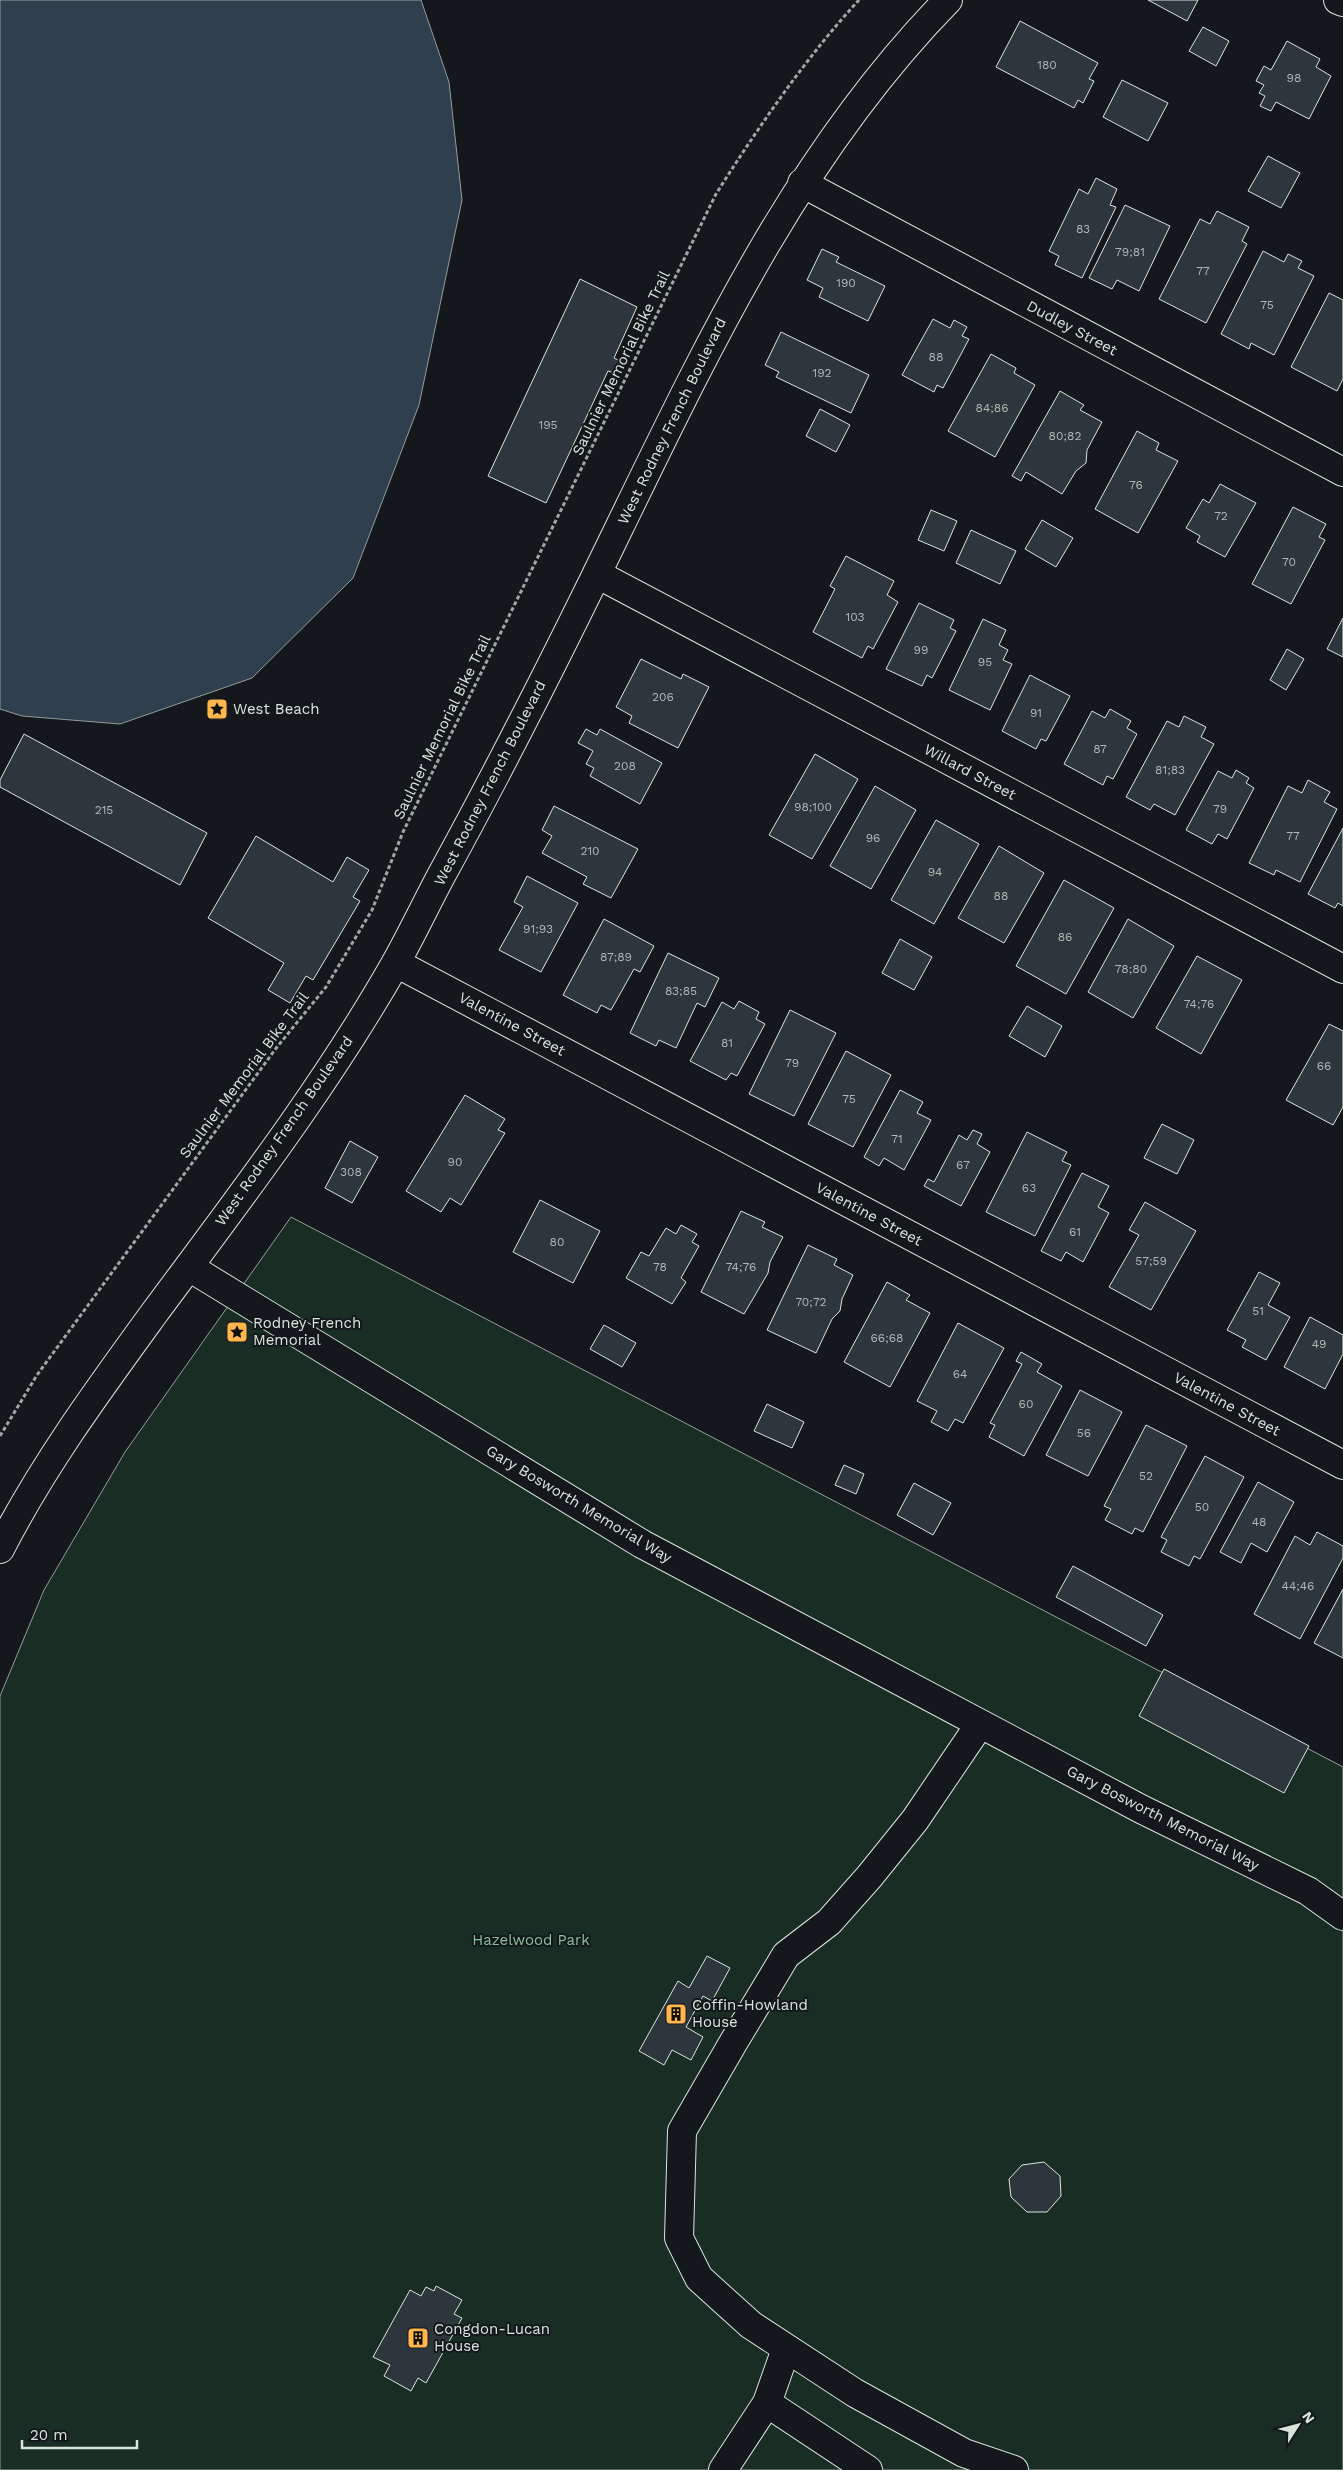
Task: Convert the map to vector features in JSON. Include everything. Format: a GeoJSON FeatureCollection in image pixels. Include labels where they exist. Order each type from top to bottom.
{"type":"FeatureCollection","features":[{"type":"Feature","properties":{"kind":"street","name":"West Rodney French Boulevard"},"geometry":{"type":"LineString","coordinates":[[0,1550],[31,1493],[72,1429],[310,1097],[367,1011],[396,963],[496,774],[724,316],[771,233],[802,183],[856,107],[948,0]]}},
{"type":"Feature","properties":{"kind":"street"},"geometry":{"type":"LineString","coordinates":[[1338,0],[1343,2]]}},
{"type":"Feature","properties":{"kind":"street","name":"Dudley Street"},"geometry":{"type":"LineString","coordinates":[[802,183],[1343,472]]}},
{"type":"Feature","properties":{"kind":"street","name":"Willard Street"},"geometry":{"type":"LineString","coordinates":[[597,574],[1343,969]]}},
{"type":"Feature","properties":{"kind":"street","name":"Valentine Street"},"geometry":{"type":"LineString","coordinates":[[396,963],[1343,1465]]}},
{"type":"Feature","properties":{"kind":"street","name":"Gary Bosworth Memorial Way"},"geometry":{"type":"LineString","coordinates":[[189,1266],[642,1544],[1142,1809],[1308,1891],[1343,1916]]}},
{"type":"Feature","properties":{"kind":"street"},"geometry":{"type":"LineString","coordinates":[[980,1724],[915,1820],[869,1877],[829,1922],[786,1955],[682,2131],[679,2238],[699,2278],[751,2325],[855,2393],[964,2453],[1014,2470]]}},
{"type":"Feature","properties":{"kind":"street"},"geometry":{"type":"LineString","coordinates":[[723,2470],[766,2404],[786,2349]]}},
{"type":"Feature","properties":{"kind":"street"},"geometry":{"type":"LineString","coordinates":[[766,2404],[868,2470]]}},
{"type":"Feature","properties":{"kind":"path","name":"Saulnier Memorial Bike Trail"},"geometry":{"type":"LineString","coordinates":[[0,1436],[37,1375],[276,1047],[326,987],[343,961],[372,910],[407,824],[716,194],[740,157],[834,27],[859,0]]}},
{"type":"Feature","properties":{"kind":"green space","name":"Hazelwood Park"},"geometry":{"type":"Polygon","coordinates":[[[291,1217],[1343,1767],[1343,2470],[0,2470],[0,1696],[44,1590],[125,1452],[291,1217]]]}},
{"type":"Feature","properties":{"kind":"water"},"geometry":{"type":"Polygon","coordinates":[[[0,0],[421,0],[449,82],[462,200],[419,405],[353,578],[252,678],[120,724],[22,716],[0,709],[0,0]]]}},
{"type":"Feature","properties":{"kind":"building"},"geometry":{"type":"Polygon","coordinates":[[[1148,0],[1198,0],[1187,21],[1148,0]]]}},
{"type":"Feature","properties":{"kind":"building"},"geometry":{"type":"Polygon","coordinates":[[[1020,21],[1098,63],[1089,79],[1094,81],[1083,103],[1078,100],[1074,108],[996,67],[1020,21]]]}},
{"type":"Feature","properties":{"kind":"building"},"geometry":{"type":"Polygon","coordinates":[[[1203,27],[1229,41],[1216,66],[1189,51],[1203,27]]]}},
{"type":"Feature","properties":{"kind":"building"},"geometry":{"type":"Polygon","coordinates":[[[1287,41],[1320,59],[1316,67],[1331,76],[1309,119],[1276,102],[1271,111],[1260,106],[1265,96],[1259,93],[1264,85],[1256,81],[1264,66],[1271,70],[1287,41]]]}},
{"type":"Feature","properties":{"kind":"building"},"geometry":{"type":"Polygon","coordinates":[[[1122,80],[1168,103],[1148,141],[1103,117],[1122,80]]]}},
{"type":"Feature","properties":{"kind":"building"},"geometry":{"type":"Polygon","coordinates":[[[1268,156],[1300,173],[1281,208],[1248,191],[1268,156]]]}},
{"type":"Feature","properties":{"kind":"building"},"geometry":{"type":"Polygon","coordinates":[[[1096,178],[1117,189],[1110,205],[1116,207],[1082,278],[1055,265],[1059,256],[1049,251],[1079,189],[1088,194],[1096,178]]]}},
{"type":"Feature","properties":{"kind":"building"},"geometry":{"type":"Polygon","coordinates":[[[1125,205],[1170,226],[1139,291],[1117,280],[1112,289],[1089,278],[1125,205]]]}},
{"type":"Feature","properties":{"kind":"building"},"geometry":{"type":"Polygon","coordinates":[[[1217,211],[1249,227],[1242,241],[1247,244],[1206,323],[1159,299],[1200,219],[1210,224],[1217,211]]]}},
{"type":"Feature","properties":{"kind":"building"},"geometry":{"type":"Polygon","coordinates":[[[822,249],[839,257],[836,262],[885,286],[868,321],[819,297],[823,288],[807,280],[822,249]]]}},
{"type":"Feature","properties":{"kind":"building"},"geometry":{"type":"Polygon","coordinates":[[[1263,251],[1284,262],[1288,254],[1302,261],[1298,268],[1314,276],[1274,355],[1251,343],[1249,349],[1221,334],[1263,251]]]}},
{"type":"Feature","properties":{"kind":"building"},"geometry":{"type":"Polygon","coordinates":[[[580,279],[637,307],[614,358],[620,361],[614,373],[608,371],[546,503],[488,476],[580,279]]]}},
{"type":"Feature","properties":{"kind":"building"},"geometry":{"type":"Polygon","coordinates":[[[1329,293],[1343,300],[1343,379],[1337,391],[1291,367],[1329,293]]]}},
{"type":"Feature","properties":{"kind":"building"},"geometry":{"type":"Polygon","coordinates":[[[933,319],[950,328],[954,320],[967,327],[962,336],[969,339],[943,388],[937,385],[934,392],[902,375],[933,319]]]}},
{"type":"Feature","properties":{"kind":"building"},"geometry":{"type":"Polygon","coordinates":[[[781,332],[869,375],[851,413],[776,377],[779,372],[765,365],[781,332]]]}},
{"type":"Feature","properties":{"kind":"building"},"geometry":{"type":"Polygon","coordinates":[[[991,354],[1016,368],[1014,373],[1035,385],[995,457],[948,431],[991,354]]]}},
{"type":"Feature","properties":{"kind":"building"},"geometry":{"type":"Polygon","coordinates":[[[1060,391],[1084,405],[1080,410],[1102,422],[1087,450],[1086,463],[1076,471],[1062,494],[1026,472],[1021,481],[1012,476],[1060,391]]]}},
{"type":"Feature","properties":{"kind":"building"},"geometry":{"type":"Polygon","coordinates":[[[820,409],[850,425],[836,452],[806,436],[820,409]]]}},
{"type":"Feature","properties":{"kind":"building"},"geometry":{"type":"Polygon","coordinates":[[[1137,431],[1159,443],[1156,450],[1178,461],[1138,533],[1095,509],[1137,431]]]}},
{"type":"Feature","properties":{"kind":"building"},"geometry":{"type":"Polygon","coordinates":[[[1220,484],[1256,503],[1225,557],[1197,542],[1200,536],[1186,528],[1203,499],[1209,503],[1220,484]]]}},
{"type":"Feature","properties":{"kind":"building"},"geometry":{"type":"Polygon","coordinates":[[[1293,507],[1326,524],[1319,537],[1325,540],[1291,604],[1252,584],[1293,507]]]}},
{"type":"Feature","properties":{"kind":"building"},"geometry":{"type":"Polygon","coordinates":[[[931,510],[957,521],[944,551],[918,540],[931,510]]]}},
{"type":"Feature","properties":{"kind":"building"},"geometry":{"type":"Polygon","coordinates":[[[1042,520],[1073,538],[1056,567],[1025,549],[1042,520]]]}},
{"type":"Feature","properties":{"kind":"building"},"geometry":{"type":"Polygon","coordinates":[[[971,530],[1016,551],[1000,584],[956,563],[971,530]]]}},
{"type":"Feature","properties":{"kind":"building"},"geometry":{"type":"Polygon","coordinates":[[[846,556],[894,581],[887,595],[898,602],[873,649],[868,646],[862,658],[813,632],[835,589],[830,586],[846,556]]]}},
{"type":"Feature","properties":{"kind":"building"},"geometry":{"type":"Polygon","coordinates":[[[919,603],[954,620],[950,628],[956,631],[932,678],[927,675],[922,686],[886,669],[919,603]]]}},
{"type":"Feature","properties":{"kind":"building"},"geometry":{"type":"Polygon","coordinates":[[[1343,618],[1343,657],[1327,649],[1343,618]]]}},
{"type":"Feature","properties":{"kind":"building"},"geometry":{"type":"Polygon","coordinates":[[[983,619],[1006,630],[999,645],[1008,650],[1003,660],[1012,664],[990,710],[949,690],[983,619]]]}},
{"type":"Feature","properties":{"kind":"building"},"geometry":{"type":"Polygon","coordinates":[[[1287,649],[1304,659],[1286,690],[1270,680],[1287,649]]]}},
{"type":"Feature","properties":{"kind":"building"},"geometry":{"type":"Polygon","coordinates":[[[641,659],[681,679],[683,674],[709,687],[678,748],[629,723],[632,716],[616,707],[641,659]]]}},
{"type":"Feature","properties":{"kind":"building"},"geometry":{"type":"Polygon","coordinates":[[[1030,675],[1070,696],[1046,741],[1041,739],[1036,749],[1002,731],[1030,675]]]}},
{"type":"Feature","properties":{"kind":"building"},"geometry":{"type":"Polygon","coordinates":[[[1110,709],[1131,721],[1127,728],[1137,734],[1113,779],[1107,776],[1103,785],[1064,764],[1092,711],[1105,718],[1110,709]]]}},
{"type":"Feature","properties":{"kind":"building"},"geometry":{"type":"Polygon","coordinates":[[[1184,716],[1206,727],[1201,737],[1214,744],[1175,815],[1154,804],[1150,810],[1126,797],[1167,721],[1179,727],[1184,716]]]}},
{"type":"Feature","properties":{"kind":"building"},"geometry":{"type":"Polygon","coordinates":[[[586,729],[597,735],[600,729],[662,763],[640,804],[590,776],[594,768],[586,764],[593,751],[578,743],[586,729]]]}},
{"type":"Feature","properties":{"kind":"building"},"geometry":{"type":"Polygon","coordinates":[[[24,734],[207,833],[180,885],[0,787],[0,780],[24,734]]]}},
{"type":"Feature","properties":{"kind":"building"},"geometry":{"type":"Polygon","coordinates":[[[815,754],[858,779],[812,859],[769,835],[815,754]]]}},
{"type":"Feature","properties":{"kind":"building"},"geometry":{"type":"Polygon","coordinates":[[[1236,770],[1249,778],[1246,783],[1254,788],[1227,839],[1218,834],[1212,844],[1186,830],[1218,771],[1232,778],[1236,770]]]}},
{"type":"Feature","properties":{"kind":"building"},"geometry":{"type":"Polygon","coordinates":[[[1308,780],[1330,792],[1324,802],[1337,809],[1300,882],[1276,870],[1274,875],[1249,863],[1288,786],[1302,793],[1308,780]]]}},
{"type":"Feature","properties":{"kind":"building"},"geometry":{"type":"Polygon","coordinates":[[[875,786],[916,810],[871,889],[830,866],[875,786]]]}},
{"type":"Feature","properties":{"kind":"building"},"geometry":{"type":"Polygon","coordinates":[[[554,806],[638,849],[611,898],[583,884],[587,877],[542,853],[552,836],[542,830],[554,806]]]}},
{"type":"Feature","properties":{"kind":"building"},"geometry":{"type":"Polygon","coordinates":[[[936,820],[979,844],[934,924],[891,900],[936,820]]]}},
{"type":"Feature","properties":{"kind":"building"},"geometry":{"type":"Polygon","coordinates":[[[1343,828],[1343,906],[1338,903],[1335,908],[1308,894],[1343,828]]]}},
{"type":"Feature","properties":{"kind":"building"},"geometry":{"type":"Polygon","coordinates":[[[256,836],[333,882],[347,857],[369,870],[353,897],[360,901],[313,980],[306,976],[290,1003],[268,990],[284,963],[208,918],[256,836]]]}},
{"type":"Feature","properties":{"kind":"building"},"geometry":{"type":"Polygon","coordinates":[[[999,846],[1044,873],[1004,943],[958,918],[999,846]]]}},
{"type":"Feature","properties":{"kind":"building"},"geometry":{"type":"Polygon","coordinates":[[[527,876],[578,903],[541,972],[499,950],[523,907],[514,902],[527,876]]]}},
{"type":"Feature","properties":{"kind":"building"},"geometry":{"type":"Polygon","coordinates":[[[1064,880],[1114,908],[1066,994],[1016,966],[1064,880]]]}},
{"type":"Feature","properties":{"kind":"building"},"geometry":{"type":"Polygon","coordinates":[[[604,919],[654,946],[640,972],[634,969],[611,1010],[601,1005],[597,1013],[563,995],[604,919]]]}},
{"type":"Feature","properties":{"kind":"building"},"geometry":{"type":"Polygon","coordinates":[[[1128,919],[1174,946],[1133,1018],[1088,992],[1128,919]]]}},
{"type":"Feature","properties":{"kind":"building"},"geometry":{"type":"Polygon","coordinates":[[[900,939],[932,957],[914,990],[882,973],[900,939]]]}},
{"type":"Feature","properties":{"kind":"building"},"geometry":{"type":"Polygon","coordinates":[[[668,953],[719,978],[705,1007],[697,1003],[676,1048],[659,1040],[656,1046],[630,1033],[668,953]]]}},
{"type":"Feature","properties":{"kind":"building"},"geometry":{"type":"Polygon","coordinates":[[[1197,956],[1242,980],[1201,1054],[1156,1028],[1197,956]]]}},
{"type":"Feature","properties":{"kind":"building"},"geometry":{"type":"Polygon","coordinates":[[[739,1001],[759,1012],[756,1019],[765,1024],[737,1076],[731,1073],[726,1080],[690,1061],[722,1002],[734,1009],[739,1001]]]}},
{"type":"Feature","properties":{"kind":"building"},"geometry":{"type":"Polygon","coordinates":[[[1027,1006],[1062,1026],[1045,1057],[1009,1036],[1027,1006]]]}},
{"type":"Feature","properties":{"kind":"building"},"geometry":{"type":"Polygon","coordinates":[[[790,1010],[836,1033],[794,1116],[749,1094],[790,1010]]]}},
{"type":"Feature","properties":{"kind":"building"},"geometry":{"type":"Polygon","coordinates":[[[1329,1024],[1343,1031],[1343,1107],[1333,1125],[1286,1100],[1329,1024]]]}},
{"type":"Feature","properties":{"kind":"building"},"geometry":{"type":"Polygon","coordinates":[[[846,1051],[891,1075],[853,1147],[808,1124],[846,1051]]]}},
{"type":"Feature","properties":{"kind":"building"},"geometry":{"type":"Polygon","coordinates":[[[900,1090],[923,1102],[917,1113],[931,1120],[904,1170],[884,1158],[879,1166],[864,1157],[900,1090]]]}},
{"type":"Feature","properties":{"kind":"building"},"geometry":{"type":"Polygon","coordinates":[[[465,1095],[505,1119],[498,1130],[505,1133],[461,1205],[450,1198],[441,1212],[406,1191],[465,1095]]]}},
{"type":"Feature","properties":{"kind":"building"},"geometry":{"type":"Polygon","coordinates":[[[1162,1124],[1194,1140],[1177,1174],[1144,1158],[1162,1124]]]}},
{"type":"Feature","properties":{"kind":"building"},"geometry":{"type":"Polygon","coordinates":[[[973,1130],[982,1134],[977,1144],[990,1152],[961,1206],[924,1186],[928,1179],[934,1182],[959,1135],[967,1140],[973,1130]]]}},
{"type":"Feature","properties":{"kind":"building"},"geometry":{"type":"Polygon","coordinates":[[[1027,1132],[1067,1152],[1062,1161],[1071,1165],[1035,1236],[986,1212],[1027,1132]]]}},
{"type":"Feature","properties":{"kind":"building"},"geometry":{"type":"Polygon","coordinates":[[[350,1141],[378,1157],[352,1203],[325,1188],[350,1141]]]}},
{"type":"Feature","properties":{"kind":"building"},"geometry":{"type":"Polygon","coordinates":[[[1082,1173],[1109,1186],[1098,1207],[1109,1213],[1083,1262],[1066,1252],[1061,1261],[1041,1251],[1082,1173]]]}},
{"type":"Feature","properties":{"kind":"building"},"geometry":{"type":"Polygon","coordinates":[[[540,1200],[600,1231],[573,1283],[513,1252],[540,1200]]]}},
{"type":"Feature","properties":{"kind":"building"},"geometry":{"type":"Polygon","coordinates":[[[1145,1202],[1196,1231],[1151,1310],[1109,1287],[1139,1235],[1129,1230],[1145,1202]]]}},
{"type":"Feature","properties":{"kind":"building"},"geometry":{"type":"Polygon","coordinates":[[[741,1211],[765,1222],[762,1227],[783,1237],[770,1262],[768,1273],[744,1314],[701,1292],[741,1211]]]}},
{"type":"Feature","properties":{"kind":"building"},"geometry":{"type":"Polygon","coordinates":[[[681,1225],[697,1234],[692,1242],[699,1246],[681,1278],[686,1282],[672,1304],[626,1278],[641,1252],[649,1256],[666,1228],[676,1234],[681,1225]]]}},
{"type":"Feature","properties":{"kind":"building"},"geometry":{"type":"Polygon","coordinates":[[[808,1245],[837,1259],[834,1265],[853,1275],[842,1299],[840,1311],[832,1319],[816,1353],[767,1330],[808,1245]]]}},
{"type":"Feature","properties":{"kind":"building"},"geometry":{"type":"Polygon","coordinates":[[[1259,1272],[1280,1283],[1268,1305],[1290,1317],[1266,1360],[1242,1347],[1246,1340],[1227,1330],[1259,1272]]]}},
{"type":"Feature","properties":{"kind":"building"},"geometry":{"type":"Polygon","coordinates":[[[887,1282],[910,1295],[906,1300],[930,1313],[890,1387],[844,1362],[887,1282]]]}},
{"type":"Feature","properties":{"kind":"building"},"geometry":{"type":"Polygon","coordinates":[[[1310,1317],[1343,1335],[1343,1354],[1325,1389],[1284,1367],[1310,1317]]]}},
{"type":"Feature","properties":{"kind":"building"},"geometry":{"type":"Polygon","coordinates":[[[958,1323],[1004,1348],[963,1423],[955,1419],[948,1431],[931,1422],[937,1411],[917,1401],[958,1323]]]}},
{"type":"Feature","properties":{"kind":"building"},"geometry":{"type":"Polygon","coordinates":[[[604,1325],[636,1343],[622,1367],[590,1349],[604,1325]]]}},
{"type":"Feature","properties":{"kind":"building"},"geometry":{"type":"Polygon","coordinates":[[[1021,1352],[1042,1364],[1037,1372],[1062,1386],[1024,1456],[989,1437],[995,1425],[990,1423],[1022,1364],[1016,1361],[1021,1352]]]}},
{"type":"Feature","properties":{"kind":"building"},"geometry":{"type":"Polygon","coordinates":[[[1080,1390],[1122,1412],[1088,1476],[1046,1455],[1080,1390]]]}},
{"type":"Feature","properties":{"kind":"building"},"geometry":{"type":"Polygon","coordinates":[[[767,1404],[804,1422],[792,1448],[754,1431],[767,1404]]]}},
{"type":"Feature","properties":{"kind":"building"},"geometry":{"type":"Polygon","coordinates":[[[1146,1425],[1187,1446],[1143,1532],[1135,1528],[1132,1534],[1105,1520],[1111,1509],[1104,1506],[1146,1425]]]}},
{"type":"Feature","properties":{"kind":"building"},"geometry":{"type":"Polygon","coordinates":[[[1205,1456],[1244,1477],[1200,1559],[1194,1556],[1189,1566],[1161,1552],[1167,1540],[1161,1537],[1205,1456]]]}},
{"type":"Feature","properties":{"kind":"building"},"geometry":{"type":"Polygon","coordinates":[[[844,1465],[864,1474],[856,1494],[835,1485],[844,1465]]]}},
{"type":"Feature","properties":{"kind":"building"},"geometry":{"type":"Polygon","coordinates":[[[1258,1482],[1294,1502],[1267,1552],[1251,1543],[1241,1563],[1220,1552],[1258,1482]]]}},
{"type":"Feature","properties":{"kind":"building"},"geometry":{"type":"Polygon","coordinates":[[[914,1483],[951,1503],[933,1535],[897,1515],[914,1483]]]}},
{"type":"Feature","properties":{"kind":"building"},"geometry":{"type":"Polygon","coordinates":[[[1317,1532],[1343,1546],[1343,1558],[1300,1639],[1254,1614],[1295,1536],[1310,1545],[1317,1532]]]}},
{"type":"Feature","properties":{"kind":"building"},"geometry":{"type":"Polygon","coordinates":[[[1073,1566],[1163,1615],[1146,1646],[1056,1597],[1073,1566]]]}},
{"type":"Feature","properties":{"kind":"building"},"geometry":{"type":"Polygon","coordinates":[[[1343,1589],[1343,1658],[1314,1643],[1343,1589]]]}},
{"type":"Feature","properties":{"kind":"building"},"geometry":{"type":"Polygon","coordinates":[[[1164,1669],[1309,1746],[1284,1793],[1139,1716],[1164,1669]]]}},
{"type":"Feature","properties":{"kind":"building","name":"Coffin-Howland House"},"geometry":{"type":"Polygon","coordinates":[[[707,1956],[730,1968],[712,2001],[703,1996],[686,2027],[703,2037],[691,2060],[672,2050],[664,2065],[639,2051],[678,1981],[689,1988],[707,1956]]]}},
{"type":"Feature","properties":{"kind":"building"},"geometry":{"type":"Polygon","coordinates":[[[1044,2162],[1060,2176],[1061,2196],[1047,2212],[1027,2212],[1011,2197],[1009,2179],[1022,2165],[1044,2162]]]}},
{"type":"Feature","properties":{"kind":"building","name":"Congdon-Lucan House"},"geometry":{"type":"Polygon","coordinates":[[[436,2286],[462,2300],[454,2314],[462,2318],[426,2383],[418,2378],[411,2391],[384,2376],[390,2365],[373,2357],[410,2290],[421,2296],[426,2287],[434,2291],[436,2286]]]}},
{"type":"Feature","properties":{"kind":"place","name":"West Beach"},"geometry":{"type":"Point","coordinates":[217,709]}},
{"type":"Feature","properties":{"kind":"place","name":"Rodney French Memorial"},"geometry":{"type":"Point","coordinates":[237,1332]}},
{"type":"Feature","properties":{"kind":"place","name":"Coffin-Howland House"},"geometry":{"type":"Point","coordinates":[676,2014]}},
{"type":"Feature","properties":{"kind":"place","name":"Congdon-Lucan House"},"geometry":{"type":"Point","coordinates":[418,2338]}}]}
